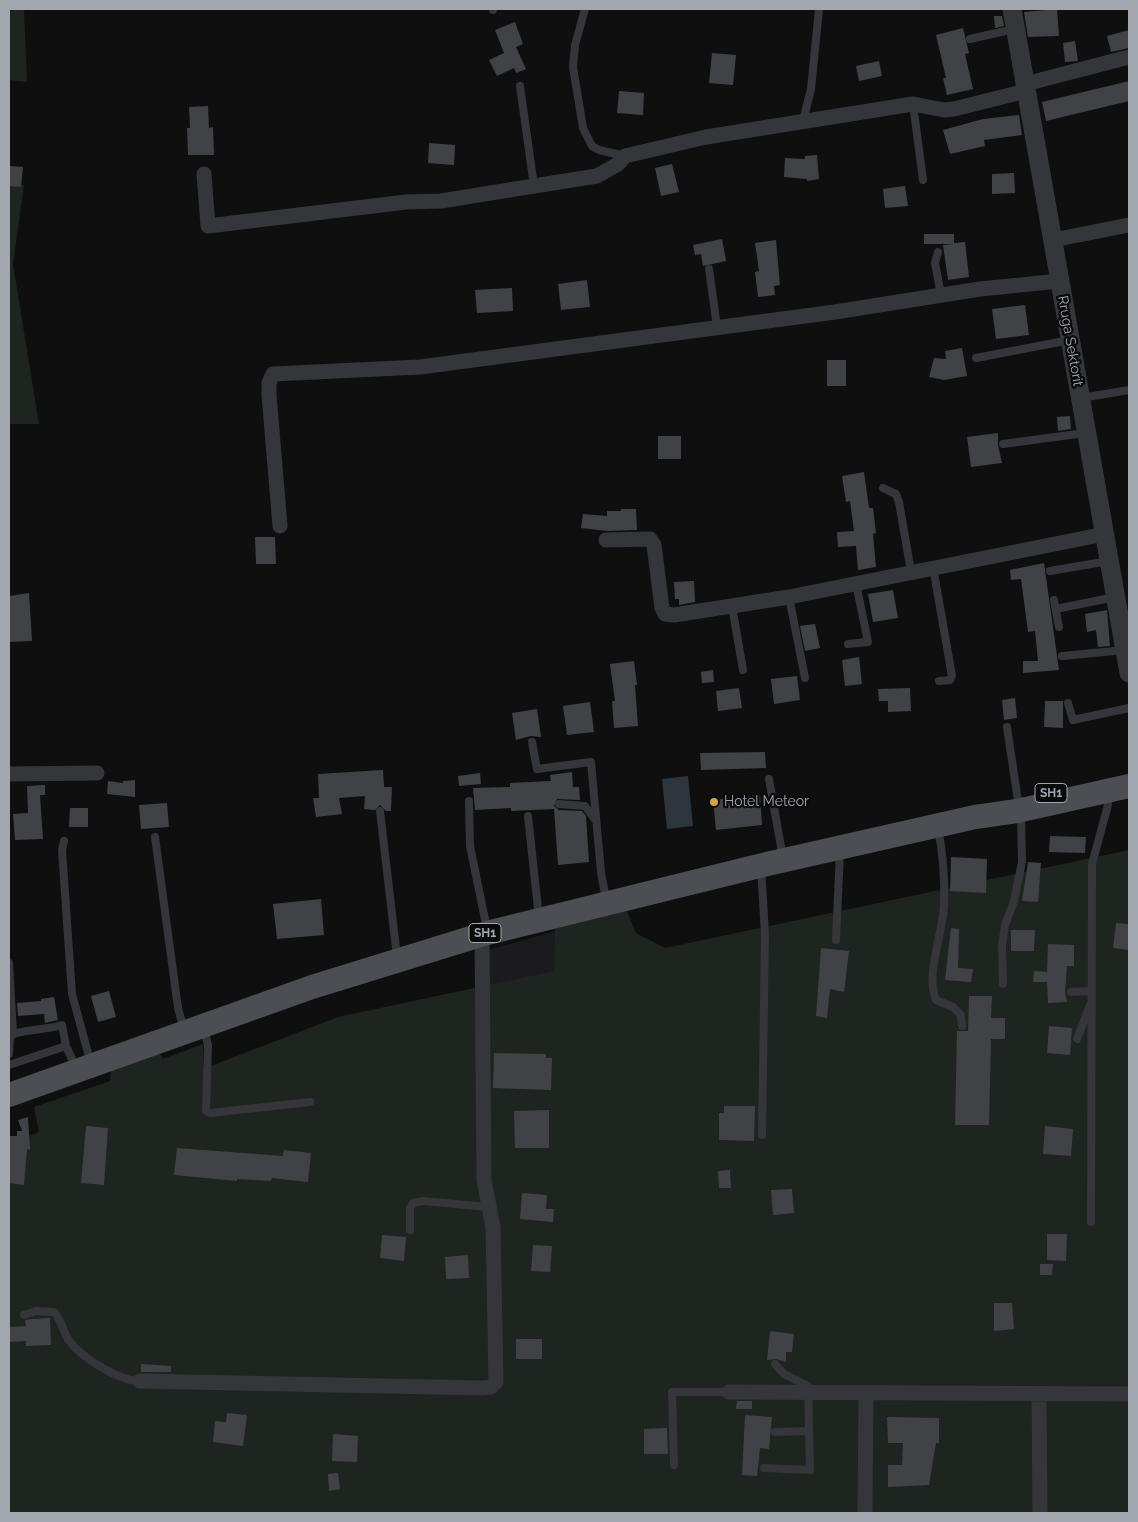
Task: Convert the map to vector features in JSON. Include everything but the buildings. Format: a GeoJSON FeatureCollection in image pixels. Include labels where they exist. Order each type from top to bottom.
{"type":"FeatureCollection","features":[{"type":"Feature","properties":{"kind":"main road","name":"SH1"},"geometry":{"type":"LineString","coordinates":[[9,1095],[398,959],[485,933],[784,860],[975,817],[1129,775]]}},
{"type":"Feature","properties":{"kind":"main road","name":"SH1"},"geometry":{"type":"LineString","coordinates":[[1019,806],[1118,788]]}},
{"type":"Feature","properties":{"kind":"street","name":"Rruga Sektorit"},"geometry":{"type":"LineString","coordinates":[[1012,9],[1104,534],[1116,597],[1125,623],[1125,650],[1129,673]]}},
{"type":"Feature","properties":{"kind":"street"},"geometry":{"type":"LineString","coordinates":[[204,174],[208,226],[406,202],[441,201],[597,176],[618,164],[625,156],[706,137],[913,104],[944,110],[954,109],[1129,57]]}},
{"type":"Feature","properties":{"kind":"street"},"geometry":{"type":"LineString","coordinates":[[1053,240],[1129,226]]}},
{"type":"Feature","properties":{"kind":"street"},"geometry":{"type":"LineString","coordinates":[[280,526],[269,394],[269,383],[273,374],[420,367],[835,312],[941,295],[1060,282]]}},
{"type":"Feature","properties":{"kind":"street"},"geometry":{"type":"LineString","coordinates":[[606,540],[648,537],[652,541],[660,601],[665,614],[674,615],[789,597],[1104,534]]}},
{"type":"Feature","properties":{"kind":"street"},"geometry":{"type":"LineString","coordinates":[[9,774],[97,773]]}},
{"type":"Feature","properties":{"kind":"street"},"geometry":{"type":"LineString","coordinates":[[140,1381],[491,1387],[496,1382],[493,1227],[484,1180],[485,933]]}},
{"type":"Feature","properties":{"kind":"street"},"geometry":{"type":"LineString","coordinates":[[730,1392],[808,1394],[1129,1394]]}},
{"type":"Feature","properties":{"kind":"street"},"geometry":{"type":"LineString","coordinates":[[865,1513],[866,1393]]}},
{"type":"Feature","properties":{"kind":"street"},"geometry":{"type":"LineString","coordinates":[[1040,1394],[1040,1513]]}},
{"type":"Feature","properties":{"kind":"lane"},"geometry":{"type":"LineString","coordinates":[[585,9],[575,45],[572,67],[583,128],[592,146],[599,150],[625,156]]}},
{"type":"Feature","properties":{"kind":"lane"},"geometry":{"type":"LineString","coordinates":[[803,121],[810,89],[819,9]]}},
{"type":"Feature","properties":{"kind":"lane"},"geometry":{"type":"LineString","coordinates":[[970,39],[1016,29]]}},
{"type":"Feature","properties":{"kind":"lane"},"geometry":{"type":"LineString","coordinates":[[520,86],[534,186]]}},
{"type":"Feature","properties":{"kind":"lane"},"geometry":{"type":"LineString","coordinates":[[913,104],[922,180]]}},
{"type":"Feature","properties":{"kind":"lane"},"geometry":{"type":"LineString","coordinates":[[938,252],[935,264],[941,295]]}},
{"type":"Feature","properties":{"kind":"lane"},"geometry":{"type":"LineString","coordinates":[[709,269],[718,327]]}},
{"type":"Feature","properties":{"kind":"lane"},"geometry":{"type":"LineString","coordinates":[[976,358],[1070,339]]}},
{"type":"Feature","properties":{"kind":"lane"},"geometry":{"type":"LineString","coordinates":[[1081,398],[1129,390]]}},
{"type":"Feature","properties":{"kind":"lane"},"geometry":{"type":"LineString","coordinates":[[1003,444],[1087,432]]}},
{"type":"Feature","properties":{"kind":"lane"},"geometry":{"type":"LineString","coordinates":[[883,488],[896,494],[899,502],[911,572]]}},
{"type":"Feature","properties":{"kind":"lane"},"geometry":{"type":"LineString","coordinates":[[1050,571],[1109,561]]}},
{"type":"Feature","properties":{"kind":"lane"},"geometry":{"type":"LineString","coordinates":[[933,567],[952,676],[950,680],[939,681]]}},
{"type":"Feature","properties":{"kind":"lane"},"geometry":{"type":"LineString","coordinates":[[848,644],[866,644],[868,640],[856,583]]}},
{"type":"Feature","properties":{"kind":"lane"},"geometry":{"type":"LineString","coordinates":[[789,597],[804,678]]}},
{"type":"Feature","properties":{"kind":"lane"},"geometry":{"type":"LineString","coordinates":[[1059,627],[1055,604],[1116,597]]}},
{"type":"Feature","properties":{"kind":"lane"},"geometry":{"type":"LineString","coordinates":[[732,606],[743,670]]}},
{"type":"Feature","properties":{"kind":"lane"},"geometry":{"type":"LineString","coordinates":[[1062,656],[1125,650]]}},
{"type":"Feature","properties":{"kind":"lane"},"geometry":{"type":"LineString","coordinates":[[1068,703],[1073,720],[1129,708]]}},
{"type":"Feature","properties":{"kind":"lane"},"geometry":{"type":"LineString","coordinates":[[1003,984],[1002,946],[1005,925],[1014,901],[1022,862],[1019,806],[1007,727]]}},
{"type":"Feature","properties":{"kind":"lane"},"geometry":{"type":"LineString","coordinates":[[532,742],[537,769],[591,762],[596,822],[607,902]]}},
{"type":"Feature","properties":{"kind":"lane"},"geometry":{"type":"LineString","coordinates":[[769,779],[784,860]]}},
{"type":"Feature","properties":{"kind":"lane"},"geometry":{"type":"LineString","coordinates":[[1091,1222],[1092,864],[1108,805],[1118,788]]}},
{"type":"Feature","properties":{"kind":"lane"},"geometry":{"type":"LineString","coordinates":[[469,801],[470,846],[485,933]]}},
{"type":"Feature","properties":{"kind":"lane"},"geometry":{"type":"LineString","coordinates":[[559,804],[585,806],[596,822]]}},
{"type":"Feature","properties":{"kind":"lane"},"geometry":{"type":"LineString","coordinates":[[380,811],[398,959]]}},
{"type":"Feature","properties":{"kind":"lane"},"geometry":{"type":"LineString","coordinates":[[528,816],[539,919]]}},
{"type":"Feature","properties":{"kind":"lane"},"geometry":{"type":"LineString","coordinates":[[938,825],[944,906],[941,937],[932,977],[932,990],[936,1000],[953,1007],[961,1015],[962,1026]]}},
{"type":"Feature","properties":{"kind":"lane"},"geometry":{"type":"LineString","coordinates":[[155,837],[178,1008],[208,1045],[206,1111],[210,1113],[310,1102]]}},
{"type":"Feature","properties":{"kind":"lane"},"geometry":{"type":"LineString","coordinates":[[64,841],[62,850],[72,994],[84,1068]]}},
{"type":"Feature","properties":{"kind":"lane"},"geometry":{"type":"LineString","coordinates":[[836,940],[840,848]]}},
{"type":"Feature","properties":{"kind":"lane"},"geometry":{"type":"LineString","coordinates":[[761,866],[765,934],[762,1135]]}},
{"type":"Feature","properties":{"kind":"lane"},"geometry":{"type":"LineString","coordinates":[[9,963],[13,1034],[10,1038],[9,1054]]}},
{"type":"Feature","properties":{"kind":"lane"},"geometry":{"type":"LineString","coordinates":[[1071,992],[1091,991]]}},
{"type":"Feature","properties":{"kind":"lane"},"geometry":{"type":"LineString","coordinates":[[1077,1038],[1091,1000]]}},
{"type":"Feature","properties":{"kind":"lane"},"geometry":{"type":"LineString","coordinates":[[13,1034],[62,1025],[66,1046],[84,1068]]}},
{"type":"Feature","properties":{"kind":"lane"},"geometry":{"type":"LineString","coordinates":[[9,1065],[66,1046]]}},
{"type":"Feature","properties":{"kind":"lane"},"geometry":{"type":"LineString","coordinates":[[410,1230],[410,1208],[413,1202],[423,1201],[488,1207]]}},
{"type":"Feature","properties":{"kind":"lane"},"geometry":{"type":"LineString","coordinates":[[24,1315],[36,1311],[54,1312],[69,1340],[80,1352],[117,1376],[140,1381]]}},
{"type":"Feature","properties":{"kind":"lane"},"geometry":{"type":"LineString","coordinates":[[764,1468],[810,1470],[808,1386],[784,1374],[775,1364]]}},
{"type":"Feature","properties":{"kind":"lane"},"geometry":{"type":"LineString","coordinates":[[674,1465],[672,1392],[730,1392]]}},
{"type":"Feature","properties":{"kind":"lane"},"geometry":{"type":"LineString","coordinates":[[775,1432],[809,1431]]}},
{"type":"Feature","properties":{"kind":"shaded area"},"geometry":{"type":"Polygon","coordinates":[[[9,9],[24,9],[27,82],[9,80],[9,9]]]}},
{"type":"Feature","properties":{"kind":"shaded area"},"geometry":{"type":"Polygon","coordinates":[[[9,184],[24,185],[13,264],[39,424],[9,424],[9,184]]]}},
{"type":"Feature","properties":{"kind":"shaded area"},"geometry":{"type":"Polygon","coordinates":[[[688,776],[693,826],[667,829],[662,779],[688,776]]]}},
{"type":"Feature","properties":{"kind":"shaded area"},"geometry":{"type":"Polygon","coordinates":[[[1129,850],[1129,1513],[9,1513],[9,1144],[39,1132],[34,1107],[110,1081],[111,1070],[159,1052],[163,1059],[203,1044],[203,1069],[338,1017],[554,971],[555,931],[558,924],[626,909],[636,933],[665,948],[1129,850]]]}},
{"type":"Feature","properties":{"kind":"shaded area"},"geometry":{"type":"Polygon","coordinates":[[[555,931],[555,1100],[488,1098],[489,950],[555,931]]]}},
{"type":"Feature","properties":{"kind":"place","name":"Hotel Meteor"},"geometry":{"type":"Point","coordinates":[714,802]}}]}
